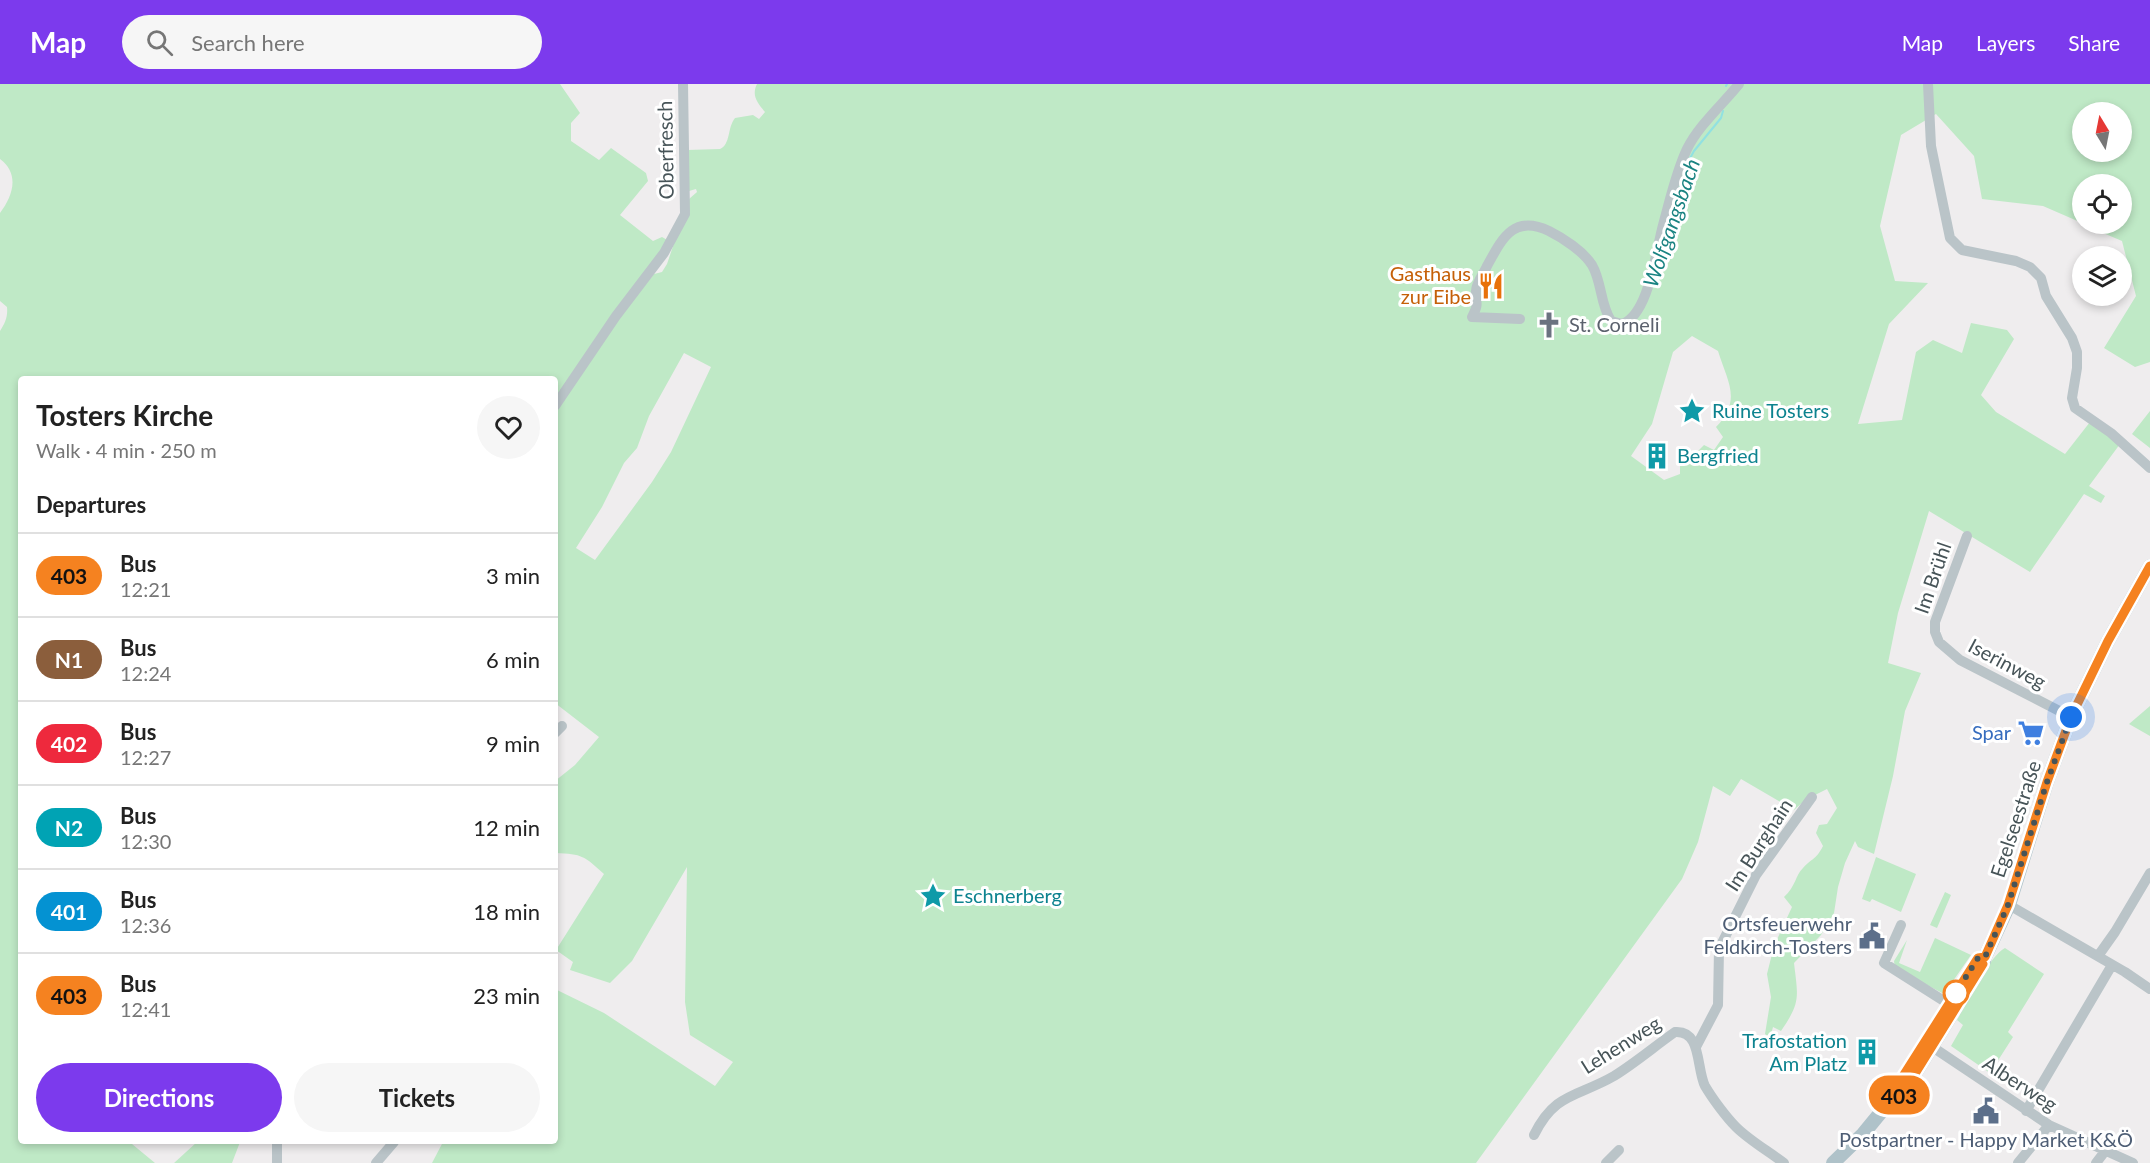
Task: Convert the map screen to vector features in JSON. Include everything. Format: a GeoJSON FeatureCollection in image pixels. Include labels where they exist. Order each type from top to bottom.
{"type":"FeatureCollection","features":[{"type":"Feature","properties":{"kind":"main road","name":"Egelseestraße"},"geometry":{"type":"LineString","coordinates":[[1833,1163],[1863,1134],[1886,1106],[1886,1100],[1928,1044],[1978,958],[1985,957],[2008,905],[2047,782],[2071,717],[2145,587],[2150,566]]}},
{"type":"Feature","properties":{"kind":"street","name":"Oberfresch"},"geometry":{"type":"LineString","coordinates":[[558,402],[672,242],[685,214],[683,84]]}},
{"type":"Feature","properties":{"kind":"street"},"geometry":{"type":"LineString","coordinates":[[1520,319],[1472,317],[1477,304],[1475,289],[1502,238],[1510,231],[1530,225],[1555,234],[1592,265],[1605,309],[1611,321],[1622,324],[1635,316],[1642,303],[1662,227],[1688,149],[1704,124],[1739,84]]}},
{"type":"Feature","properties":{"kind":"street"},"geometry":{"type":"LineString","coordinates":[[1928,84],[1931,146],[1950,238],[1962,250],[2016,261],[2030,267],[2041,278],[2046,296],[2072,338],[2077,352],[2072,398],[2075,408],[2111,433],[2150,468]]}},
{"type":"Feature","properties":{"kind":"street","name":"Im Brühl"},"geometry":{"type":"LineString","coordinates":[[1935,632],[1935,622],[1967,536]]}},
{"type":"Feature","properties":{"kind":"street","name":"Iserinweg"},"geometry":{"type":"LineString","coordinates":[[1935,632],[1939,642],[1960,660],[2071,717]]}},
{"type":"Feature","properties":{"kind":"street","name":"Im Burghain"},"geometry":{"type":"LineString","coordinates":[[1695,1047],[1718,1005],[1719,948],[1756,875],[1812,797]]}},
{"type":"Feature","properties":{"kind":"street"},"geometry":{"type":"LineString","coordinates":[[2098,956],[2150,873]]}},
{"type":"Feature","properties":{"kind":"street"},"geometry":{"type":"LineString","coordinates":[[2008,905],[2150,988]]}},
{"type":"Feature","properties":{"kind":"street"},"geometry":{"type":"LineString","coordinates":[[1901,925],[1884,963],[1951,1006]]}},
{"type":"Feature","properties":{"kind":"street"},"geometry":{"type":"LineString","coordinates":[[2026,1111],[2112,965]]}},
{"type":"Feature","properties":{"kind":"street","name":"Lehenweg"},"geometry":{"type":"LineString","coordinates":[[1534,1136],[1540,1123],[1555,1105],[1617,1074],[1675,1032],[1682,1031],[1691,1037],[1695,1047]]}},
{"type":"Feature","properties":{"kind":"street","name":"Alberweg"},"geometry":{"type":"LineString","coordinates":[[1928,1044],[2049,1125],[2133,1163]]}},
{"type":"Feature","properties":{"kind":"street"},"geometry":{"type":"LineString","coordinates":[[1695,1047],[1706,1087],[1736,1127],[1784,1163]]}},
{"type":"Feature","properties":{"kind":"street"},"geometry":{"type":"LineString","coordinates":[[2018,1163],[2049,1125]]}},
{"type":"Feature","properties":{"kind":"street"},"geometry":{"type":"LineString","coordinates":[[277,1144],[277,1163]]}},
{"type":"Feature","properties":{"kind":"street"},"geometry":{"type":"LineString","coordinates":[[375,1163],[392,1144]]}},
{"type":"Feature","properties":{"kind":"street"},"geometry":{"type":"LineString","coordinates":[[1606,1163],[1619,1150]]}},
{"type":"Feature","properties":{"kind":"street"},"geometry":{"type":"LineString","coordinates":[[2096,1163],[2106,1150]]}},
{"type":"Feature","properties":{"kind":"green space"},"geometry":{"type":"Polygon","coordinates":[[[0,84],[560,84],[580,113],[571,123],[571,141],[599,160],[611,148],[646,173],[648,181],[620,215],[653,241],[662,237],[669,241],[558,398],[558,376],[18,376],[18,1144],[132,1144],[155,1163],[0,1163],[0,331],[6,320],[7,307],[0,301],[0,213],[11,192],[12,178],[10,171],[0,159],[0,84]]]}},
{"type":"Feature","properties":{"kind":"green space"},"geometry":{"type":"Polygon","coordinates":[[[757,84],[2150,84],[2150,362],[2135,367],[2104,348],[2132,306],[2136,296],[2132,280],[2132,246],[2123,246],[2122,241],[2106,234],[2132,234],[2132,174],[2072,174],[2072,219],[2043,206],[1982,199],[1974,156],[1936,114],[1901,135],[1880,226],[1895,281],[1928,283],[1889,324],[1858,424],[1902,420],[1916,352],[1933,340],[1962,353],[1971,323],[2007,330],[2014,339],[1981,395],[1996,412],[2065,454],[2090,422],[2120,444],[2089,486],[2105,496],[2101,503],[2084,494],[2030,572],[1929,511],[1898,613],[1888,663],[1921,673],[1905,711],[1893,776],[1874,854],[1858,847],[1855,841],[1838,887],[1834,913],[1821,935],[1794,963],[1797,992],[1792,1013],[1781,1031],[1773,1027],[1770,1038],[1765,1034],[1771,997],[1767,974],[1774,946],[1792,907],[1784,897],[1800,871],[1823,846],[1816,833],[1819,825],[1827,824],[1837,808],[1827,789],[1815,795],[1812,794],[1794,810],[1741,779],[1730,796],[1713,786],[1698,842],[1682,879],[1476,1163],[432,1163],[442,1144],[558,1144],[558,990],[604,1013],[715,1086],[733,1062],[690,1035],[685,1002],[687,867],[632,961],[610,983],[570,970],[573,962],[558,951],[558,947],[604,874],[582,857],[558,853],[558,779],[575,765],[599,737],[558,705],[558,405],[618,318],[654,274],[662,272],[667,264],[689,199],[697,192],[696,189],[689,191],[687,150],[723,147],[735,118],[753,115],[759,119],[765,112],[756,99],[757,84]],[[1692,336],[1673,352],[1652,424],[1631,456],[1664,480],[1680,474],[1680,463],[1688,461],[1704,445],[1714,450],[1723,437],[1716,427],[1729,408],[1731,400],[1729,382],[1718,351],[1692,336]],[[684,353],[649,416],[637,448],[624,463],[602,507],[576,548],[595,560],[671,452],[711,367],[684,353]]]}},
{"type":"Feature","properties":{"kind":"green space"},"geometry":{"type":"Polygon","coordinates":[[[2150,411],[2150,448],[2132,434],[2150,411]]]}},
{"type":"Feature","properties":{"kind":"green space"},"geometry":{"type":"Polygon","coordinates":[[[2150,706],[2150,736],[2129,724],[2150,706]]]}},
{"type":"Feature","properties":{"kind":"green space"},"geometry":{"type":"Polygon","coordinates":[[[1876,857],[1916,874],[1901,912],[1872,899],[1870,902],[1862,899],[1876,857]]]}},
{"type":"Feature","properties":{"kind":"green space"},"geometry":{"type":"Polygon","coordinates":[[[1945,892],[1951,895],[1937,928],[1930,925],[1945,892]]]}},
{"type":"Feature","properties":{"kind":"green space"},"geometry":{"type":"Polygon","coordinates":[[[1935,938],[1971,955],[1944,994],[1895,968],[1894,961],[1907,940],[1899,963],[1920,972],[1935,938]]]}},
{"type":"Feature","properties":{"kind":"green space"},"geometry":{"type":"Polygon","coordinates":[[[2005,948],[2044,974],[2008,1032],[2013,1037],[1990,1073],[1951,1046],[1963,1025],[1957,1020],[1972,992],[1992,960],[2005,948]]]}},
{"type":"Feature","properties":{"kind":"green space"},"geometry":{"type":"Polygon","coordinates":[[[195,1144],[239,1144],[232,1163],[174,1163],[195,1144]]]}},
{"type":"Feature","properties":{"kind":"waterway","name":"Wolfgangsbach"},"geometry":{"type":"LineString","coordinates":[[1665,238],[1688,162],[1694,151],[1721,118],[1723,111]]}},
{"type":"Feature","properties":{"kind":"bus line","name":"403"},"geometry":{"type":"LineString","coordinates":[[1983,964],[1908,1085],[1893,1104],[1886,1106],[1886,1100],[1978,958],[1985,957],[2005,914],[2047,782],[2071,717],[2108,641],[2150,566]]}},
{"type":"Feature","properties":{"kind":"place","name":"Gasthaus zur Eibe"},"geometry":{"type":"Point","coordinates":[1491,286]}},
{"type":"Feature","properties":{"kind":"place","name":"St. Corneli"},"geometry":{"type":"Point","coordinates":[1549,325]}},
{"type":"Feature","properties":{"kind":"place","name":"Ruine Tosters"},"geometry":{"type":"Point","coordinates":[1692,411]}},
{"type":"Feature","properties":{"kind":"place","name":"Bergfried"},"geometry":{"type":"Point","coordinates":[1657,456]}},
{"type":"Feature","properties":{"kind":"place","name":"Spar"},"geometry":{"type":"Point","coordinates":[2031,733]}},
{"type":"Feature","properties":{"kind":"place","name":"Eschnerberg"},"geometry":{"type":"Point","coordinates":[933,896]}},
{"type":"Feature","properties":{"kind":"place","name":"Ortsfeuerwehr Feldkirch-Tosters"},"geometry":{"type":"Point","coordinates":[1872,936]}},
{"type":"Feature","properties":{"kind":"place","name":"Trafostation Am Platz"},"geometry":{"type":"Point","coordinates":[1867,1052]}},
{"type":"Feature","properties":{"kind":"place","name":"Postpartner - Happy Market K&Ö"},"geometry":{"type":"Point","coordinates":[1986,1111]}},
{"type":"Feature","properties":{"kind":"route"},"geometry":{"type":"LineString","coordinates":[[1956,993],[1978,958],[1985,957],[2005,914],[2047,782],[2071,717]]}}]}
